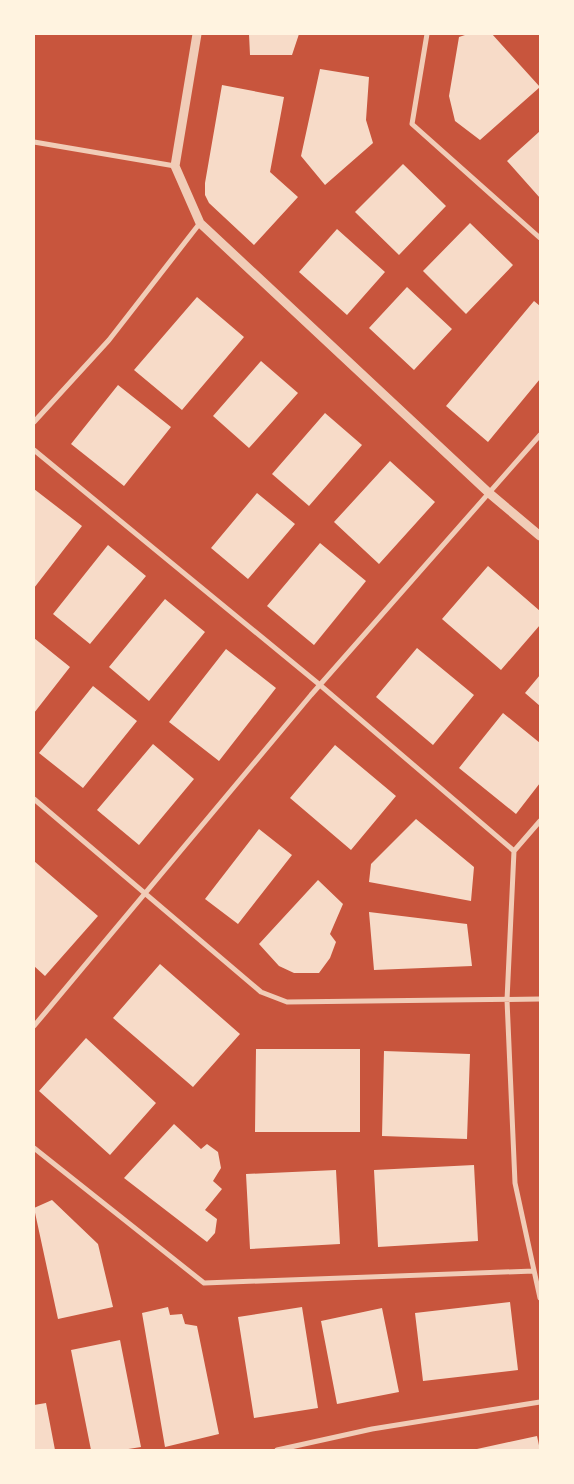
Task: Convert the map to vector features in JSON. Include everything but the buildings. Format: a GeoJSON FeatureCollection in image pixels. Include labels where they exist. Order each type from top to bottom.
{"type":"FeatureCollection","features":[{"type":"Feature","properties":{"kind":"street"},"geometry":{"type":"LineString","coordinates":[[197,34],[175,166],[200,223],[489,493],[540,536]]}},
{"type":"Feature","properties":{"kind":"street"},"geometry":{"type":"LineString","coordinates":[[427,34],[412,124],[540,238]]}},
{"type":"Feature","properties":{"kind":"street"},"geometry":{"type":"LineString","coordinates":[[34,142],[175,166]]}},
{"type":"Feature","properties":{"kind":"street"},"geometry":{"type":"LineString","coordinates":[[34,422],[109,340],[200,223]]}},
{"type":"Feature","properties":{"kind":"street"},"geometry":{"type":"LineString","coordinates":[[34,1026],[320,685],[540,434]]}},
{"type":"Feature","properties":{"kind":"street"},"geometry":{"type":"LineString","coordinates":[[34,450],[320,685],[514,851]]}},
{"type":"Feature","properties":{"kind":"street"},"geometry":{"type":"LineString","coordinates":[[34,799],[261,992],[288,1002],[540,999]]}},
{"type":"Feature","properties":{"kind":"street"},"geometry":{"type":"LineString","coordinates":[[540,821],[514,851],[507,1000],[515,1183],[540,1298]]}},
{"type":"Feature","properties":{"kind":"street"},"geometry":{"type":"LineString","coordinates":[[34,1148],[204,1283],[534,1271]]}},
{"type":"Feature","properties":{"kind":"street"},"geometry":{"type":"LineString","coordinates":[[277,1450],[304,1447],[372,1429],[540,1402]]}}]}
